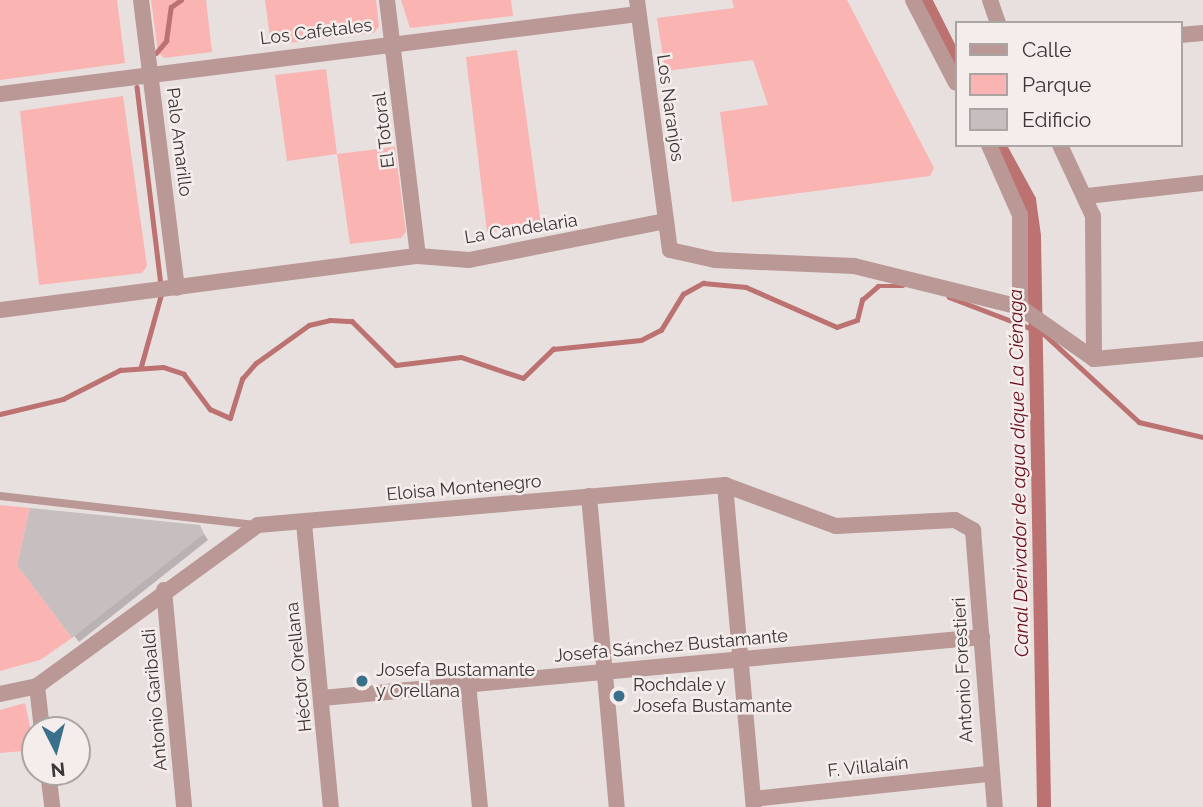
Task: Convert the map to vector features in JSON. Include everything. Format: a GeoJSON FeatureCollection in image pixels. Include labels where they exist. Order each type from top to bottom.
{"type":"FeatureCollection","features":[{"type":"Feature","properties":{"kind":"street","name":"Palo Amarillo"},"geometry":{"type":"LineString","coordinates":[[141,0],[177,288]]}},
{"type":"Feature","properties":{"kind":"street","name":"El Totoral"},"geometry":{"type":"LineString","coordinates":[[387,0],[418,256]]}},
{"type":"Feature","properties":{"kind":"street"},"geometry":{"type":"LineString","coordinates":[[913,0],[954,79]]}},
{"type":"Feature","properties":{"kind":"street"},"geometry":{"type":"LineString","coordinates":[[990,0],[997,21]]}},
{"type":"Feature","properties":{"kind":"street","name":"Los Cafetales"},"geometry":{"type":"LineString","coordinates":[[0,94],[638,7]]}},
{"type":"Feature","properties":{"kind":"street","name":"Los Naranjos"},"geometry":{"type":"LineString","coordinates":[[638,7],[666,221]]}},
{"type":"Feature","properties":{"kind":"street"},"geometry":{"type":"LineString","coordinates":[[1182,35],[1203,33]]}},
{"type":"Feature","properties":{"kind":"street"},"geometry":{"type":"LineString","coordinates":[[990,147],[1020,215],[1020,307]]}},
{"type":"Feature","properties":{"kind":"street"},"geometry":{"type":"LineString","coordinates":[[1061,147],[1087,196],[1093,216],[1094,359]]}},
{"type":"Feature","properties":{"kind":"street"},"geometry":{"type":"LineString","coordinates":[[1087,196],[1203,183]]}},
{"type":"Feature","properties":{"kind":"street"},"geometry":{"type":"LineString","coordinates":[[666,221],[670,250],[681,255],[854,266],[1020,307],[1094,359],[1203,349]]}},
{"type":"Feature","properties":{"kind":"street","name":"La Candelaria"},"geometry":{"type":"LineString","coordinates":[[0,310],[418,256],[469,260],[666,221]]}},
{"type":"Feature","properties":{"kind":"street"},"geometry":{"type":"LineString","coordinates":[[725,485],[753,803]]}},
{"type":"Feature","properties":{"kind":"street","name":"Eloisa Montenegro"},"geometry":{"type":"LineString","coordinates":[[258,525],[725,485],[836,527],[955,520],[973,530]]}},
{"type":"Feature","properties":{"kind":"street"},"geometry":{"type":"LineString","coordinates":[[589,496],[618,807]]}},
{"type":"Feature","properties":{"kind":"street","name":"Héctor Orellana"},"geometry":{"type":"LineString","coordinates":[[304,523],[331,807]]}},
{"type":"Feature","properties":{"kind":"street"},"geometry":{"type":"LineString","coordinates":[[0,694],[37,686],[164,590],[258,525]]}},
{"type":"Feature","properties":{"kind":"street","name":"Antonio Forestieri"},"geometry":{"type":"LineString","coordinates":[[973,530],[982,637],[988,774],[995,807]]}},
{"type":"Feature","properties":{"kind":"street","name":"Antonio Garibaldi"},"geometry":{"type":"LineString","coordinates":[[164,590],[184,807]]}},
{"type":"Feature","properties":{"kind":"street","name":"Josefa Sánchez Bustamante"},"geometry":{"type":"LineString","coordinates":[[322,698],[982,637]]}},
{"type":"Feature","properties":{"kind":"street"},"geometry":{"type":"LineString","coordinates":[[468,683],[480,807]]}},
{"type":"Feature","properties":{"kind":"street"},"geometry":{"type":"LineString","coordinates":[[37,686],[40,716]]}},
{"type":"Feature","properties":{"kind":"street","name":"F. Villalaín"},"geometry":{"type":"LineString","coordinates":[[753,803],[988,774]]}},
{"type":"Feature","properties":{"kind":"street"},"geometry":{"type":"LineString","coordinates":[[50,786],[52,807]]}},
{"type":"Feature","properties":{"kind":"lane"},"geometry":{"type":"LineString","coordinates":[[0,496],[258,525]]}},
{"type":"Feature","properties":{"kind":"green space"},"geometry":{"type":"Polygon","coordinates":[[[0,0],[117,0],[125,63],[0,80],[0,0]]]}},
{"type":"Feature","properties":{"kind":"green space"},"geometry":{"type":"Polygon","coordinates":[[[151,0],[206,0],[212,52],[164,58],[158,52],[151,0]]]}},
{"type":"Feature","properties":{"kind":"green space"},"geometry":{"type":"Polygon","coordinates":[[[265,0],[376,0],[379,26],[374,33],[271,45],[265,0]]]}},
{"type":"Feature","properties":{"kind":"green space"},"geometry":{"type":"Polygon","coordinates":[[[401,0],[511,0],[513,16],[410,28],[401,0]]]}},
{"type":"Feature","properties":{"kind":"green space"},"geometry":{"type":"Polygon","coordinates":[[[732,0],[847,0],[934,168],[930,176],[732,202],[720,112],[768,105],[753,60],[665,71],[657,18],[734,8],[732,0]]]}},
{"type":"Feature","properties":{"kind":"green space"},"geometry":{"type":"Polygon","coordinates":[[[517,50],[541,224],[487,232],[466,57],[517,50]]]}},
{"type":"Feature","properties":{"kind":"green space"},"geometry":{"type":"Polygon","coordinates":[[[326,69],[337,154],[287,161],[275,75],[326,69]]]}},
{"type":"Feature","properties":{"kind":"green space"},"geometry":{"type":"Polygon","coordinates":[[[123,96],[147,266],[142,273],[39,285],[20,111],[123,96]]]}},
{"type":"Feature","properties":{"kind":"green space"},"geometry":{"type":"Polygon","coordinates":[[[395,147],[406,232],[401,238],[350,244],[337,154],[395,147]]]}},
{"type":"Feature","properties":{"kind":"green space"},"geometry":{"type":"Polygon","coordinates":[[[0,505],[30,508],[17,565],[72,638],[40,660],[0,671],[0,505]]]}},
{"type":"Feature","properties":{"kind":"green space"},"geometry":{"type":"Polygon","coordinates":[[[25,703],[28,716],[21,716],[21,751],[0,753],[0,710],[25,703]]]}},
{"type":"Feature","properties":{"kind":"building"},"geometry":{"type":"Polygon","coordinates":[[[30,508],[200,525],[204,534],[72,638],[17,565],[30,508]]]}},
{"type":"Feature","properties":{"kind":"waterway"},"geometry":{"type":"LineString","coordinates":[[156,53],[166,41],[171,7],[181,0]]}},
{"type":"Feature","properties":{"kind":"waterway","name":"Canal Derivador de agua dique La Ciénaga"},"geometry":{"type":"LineString","coordinates":[[925,0],[954,58]]}},
{"type":"Feature","properties":{"kind":"waterway"},"geometry":{"type":"LineString","coordinates":[[137,87],[162,293],[141,368]]}},
{"type":"Feature","properties":{"kind":"waterway","name":"Canal Derivador de agua dique La Ciénaga"},"geometry":{"type":"LineString","coordinates":[[1000,147],[1029,200],[1034,237],[1044,807]]}},
{"type":"Feature","properties":{"kind":"waterway"},"geometry":{"type":"LineString","coordinates":[[0,414],[63,399],[120,370],[163,367],[184,374],[210,409],[230,418],[242,379],[256,363],[309,325],[330,320],[352,321],[396,365],[461,357],[523,378],[553,349],[641,340],[661,330],[683,294],[703,283],[746,287],[837,327],[857,320],[862,300],[878,286],[903,286]]}},
{"type":"Feature","properties":{"kind":"waterway"},"geometry":{"type":"LineString","coordinates":[[949,297],[1043,333],[1139,422],[1203,437]]}},
{"type":"Feature","properties":{"kind":"place","name":"Josefa Bustamante y Orellana"},"geometry":{"type":"Point","coordinates":[362,681]}},
{"type":"Feature","properties":{"kind":"place","name":"Rochdale y Josefa Bustamante"},"geometry":{"type":"Point","coordinates":[619,696]}}]}
